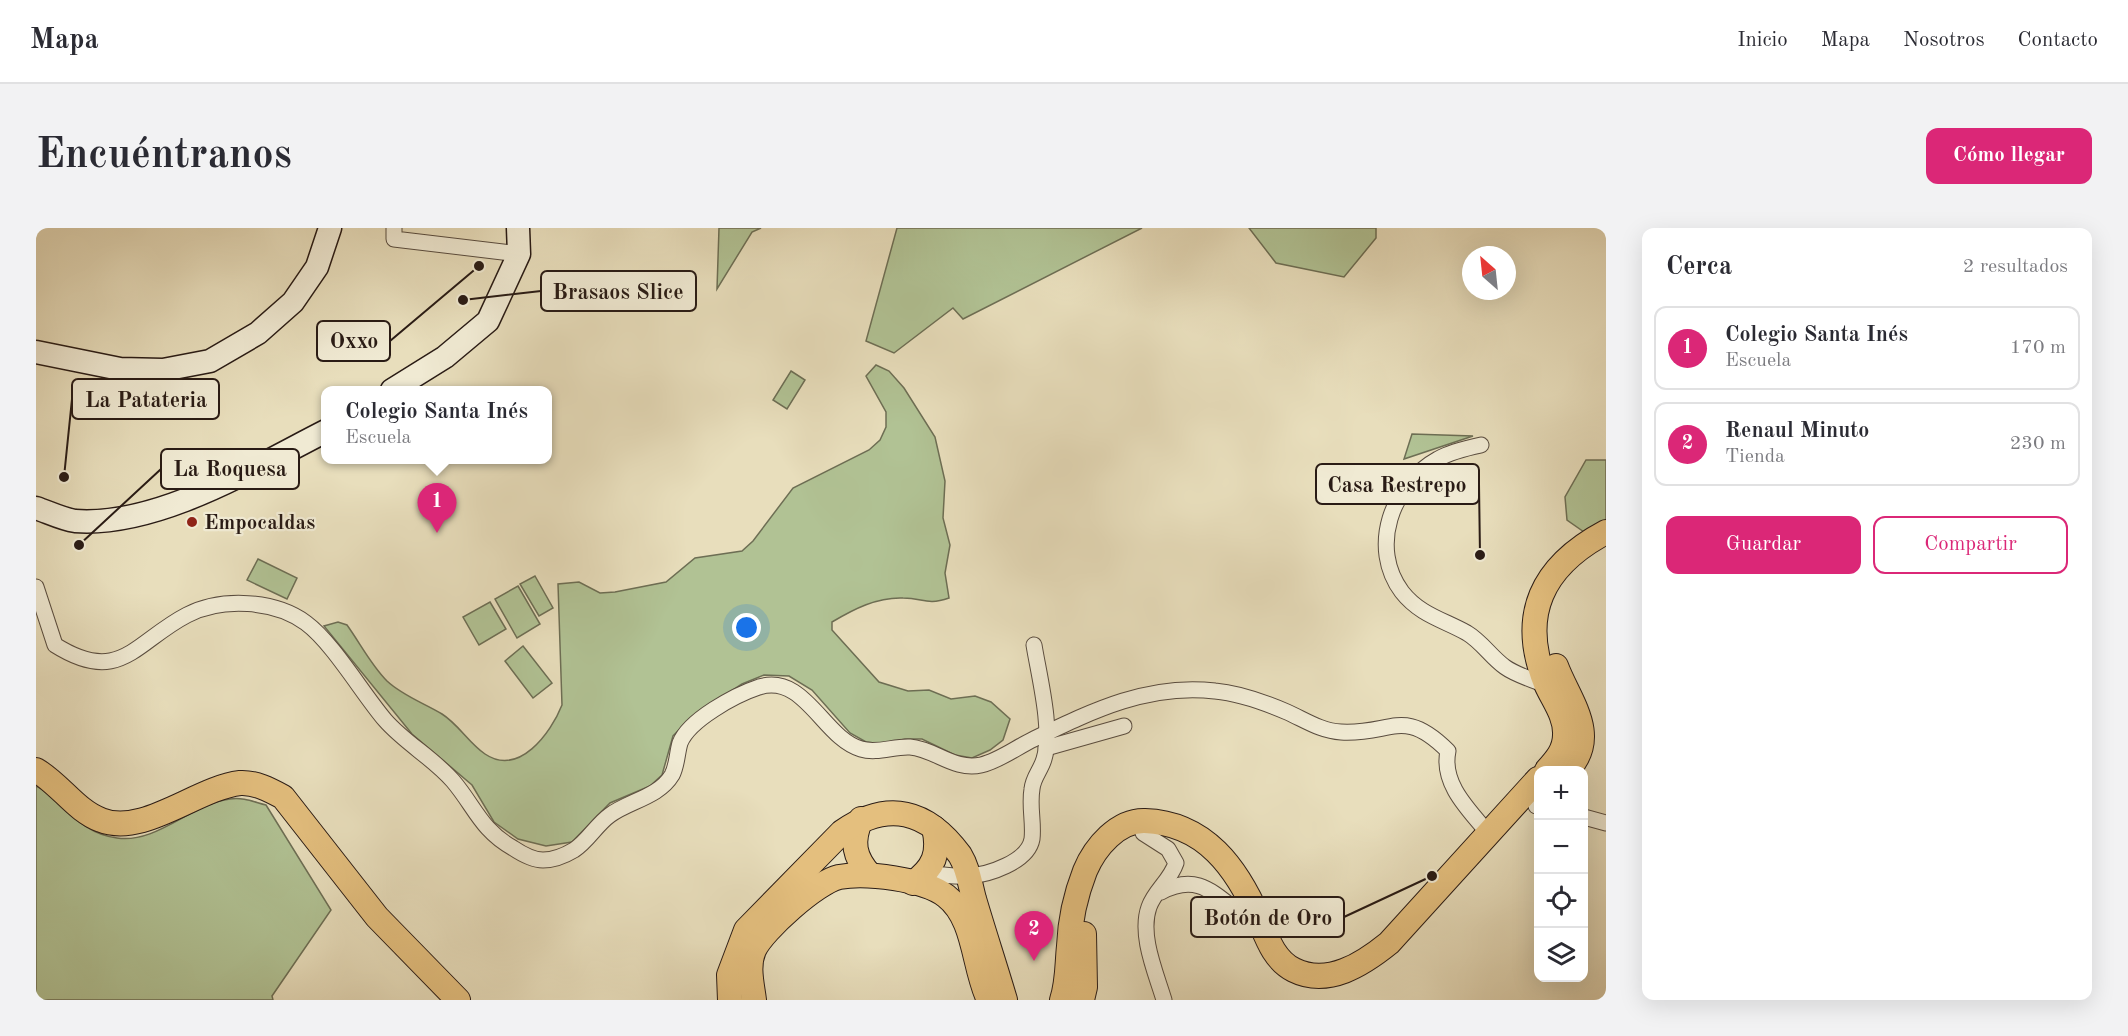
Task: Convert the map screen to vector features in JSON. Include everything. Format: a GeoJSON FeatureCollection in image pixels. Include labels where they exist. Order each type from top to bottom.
{"type":"FeatureCollection","features":[{"type":"Feature","properties":{"kind":"main road"},"geometry":{"type":"LineString","coordinates":[[399,386],[446,357],[488,321],[519,254],[518,228]]}},
{"type":"Feature","properties":{"kind":"main road"},"geometry":{"type":"LineString","coordinates":[[36,352],[120,369],[163,370],[210,361],[258,333],[293,302],[317,267],[328,230]]}},
{"type":"Feature","properties":{"kind":"main road"},"geometry":{"type":"LineString","coordinates":[[36,508],[72,520],[111,521],[149,514],[321,433]]}},
{"type":"Feature","properties":{"kind":"main road"},"geometry":{"type":"LineString","coordinates":[[1552,766],[1564,746],[1564,721],[1546,685],[1536,657],[1534,635],[1536,614],[1543,592],[1561,562],[1606,532]]}},
{"type":"Feature","properties":{"kind":"main road"},"geometry":{"type":"LineString","coordinates":[[1571,766],[1580,752],[1583,736],[1578,709],[1562,680],[1551,652],[1552,613],[1558,596],[1573,572],[1606,550]]}},
{"type":"Feature","properties":{"kind":"main road"},"geometry":{"type":"LineString","coordinates":[[36,770],[53,781],[86,812],[101,820],[117,824],[135,823],[215,789],[241,783],[264,787],[283,797],[377,917],[458,1000]]}},
{"type":"Feature","properties":{"kind":"main road"},"geometry":{"type":"LineString","coordinates":[[1062,1000],[1067,986],[1074,907],[1086,870],[1106,839],[1138,821],[1160,821],[1188,831],[1222,856],[1241,884],[1272,949],[1281,962],[1295,970],[1314,976],[1330,975],[1349,969],[1370,958],[1389,943],[1534,784]]}},
{"type":"Feature","properties":{"kind":"main road"},"geometry":{"type":"LineString","coordinates":[[36,786],[44,790],[78,823],[117,838],[138,838],[228,799],[244,799],[266,805],[283,820],[368,930],[434,1000]]}},
{"type":"Feature","properties":{"kind":"main road"},"geometry":{"type":"LineString","coordinates":[[1082,1000],[1085,987],[1084,933],[1087,906],[1096,877],[1118,844],[1143,833],[1158,833],[1184,840],[1194,848],[1221,879],[1241,914],[1258,955],[1270,970],[1288,983],[1311,989],[1353,981],[1399,949],[1534,809]]}},
{"type":"Feature","properties":{"kind":"main road"},"geometry":{"type":"LineString","coordinates":[[729,1000],[729,975],[746,930],[842,832],[861,819],[880,813],[899,813],[918,817],[934,828],[965,866],[1005,1000]]}},
{"type":"Feature","properties":{"kind":"main road"},"geometry":{"type":"LineString","coordinates":[[861,819],[855,833],[854,849],[860,864],[870,875]]}},
{"type":"Feature","properties":{"kind":"main road"},"geometry":{"type":"LineString","coordinates":[[920,878],[935,860],[938,844],[934,828]]}},
{"type":"Feature","properties":{"kind":"main road"},"geometry":{"type":"LineString","coordinates":[[754,1000],[750,974],[753,953],[761,938],[820,885],[839,878],[870,875],[920,878],[945,895],[957,907],[964,922],[982,987],[989,1000]]}},
{"type":"Feature","properties":{"kind":"street"},"geometry":{"type":"LineString","coordinates":[[394,233],[519,254]]}},
{"type":"Feature","properties":{"kind":"street"},"geometry":{"type":"LineString","coordinates":[[1481,444],[1437,459],[1412,479],[1395,502],[1387,525],[1386,551],[1392,576],[1403,593],[1422,613],[1467,633],[1506,668],[1546,685]]}},
{"type":"Feature","properties":{"kind":"street"},"geometry":{"type":"LineString","coordinates":[[36,587],[55,645],[89,660],[108,662],[127,657],[188,615],[208,608],[238,604],[270,606],[306,623],[404,741],[453,782],[482,824],[498,840],[538,860],[560,858],[579,847],[606,818],[656,792],[672,775],[680,742],[688,727],[701,717],[759,687],[777,685],[796,693],[846,742],[861,749],[880,750],[906,747],[923,749],[941,759],[963,766],[982,765],[1046,740],[1144,693],[1173,688],[1220,691],[1282,710],[1321,729],[1343,732],[1410,724],[1430,733],[1448,751],[1445,767],[1459,799],[1489,834]]}},
{"type":"Feature","properties":{"kind":"street"},"geometry":{"type":"LineString","coordinates":[[920,878],[965,866],[995,869],[1021,858],[1028,850],[1032,839],[1030,798],[1033,780],[1044,760],[1046,740],[1034,645]]}},
{"type":"Feature","properties":{"kind":"street"},"geometry":{"type":"LineString","coordinates":[[1046,740],[1124,726]]}},
{"type":"Feature","properties":{"kind":"street"},"geometry":{"type":"LineString","coordinates":[[1588,818],[1606,823]]}},
{"type":"Feature","properties":{"kind":"street"},"geometry":{"type":"LineString","coordinates":[[1143,833],[1168,849],[1176,862],[1172,877],[1149,905],[1146,922],[1149,946],[1164,1000]]}},
{"type":"Feature","properties":{"kind":"street"},"geometry":{"type":"LineString","coordinates":[[965,866],[995,869]]}},
{"type":"Feature","properties":{"kind":"street"},"geometry":{"type":"LineString","coordinates":[[1158,893],[1175,885],[1191,883],[1203,886],[1241,914]]}},
{"type":"Feature","properties":{"kind":"green space"},"geometry":{"type":"Polygon","coordinates":[[[719,228],[761,228],[752,232],[717,289],[719,228]]]}},
{"type":"Feature","properties":{"kind":"green space"},"geometry":{"type":"Polygon","coordinates":[[[897,228],[1142,228],[963,319],[953,308],[894,353],[866,341],[897,228]]]}},
{"type":"Feature","properties":{"kind":"green space"},"geometry":{"type":"Polygon","coordinates":[[[1249,228],[1376,228],[1376,238],[1344,277],[1276,263],[1249,228]]]}},
{"type":"Feature","properties":{"kind":"green space"},"geometry":{"type":"Polygon","coordinates":[[[876,365],[889,371],[904,388],[935,437],[945,481],[943,518],[950,545],[945,573],[949,598],[930,602],[910,598],[893,598],[875,602],[857,608],[832,622],[832,630],[879,682],[908,691],[929,690],[951,699],[975,696],[991,702],[1010,719],[1003,740],[990,750],[972,758],[955,755],[922,739],[905,739],[883,744],[866,742],[850,733],[812,690],[789,676],[764,675],[742,684],[694,715],[673,736],[662,775],[650,786],[610,803],[572,842],[546,846],[518,839],[494,822],[472,785],[412,734],[324,626],[338,622],[347,625],[387,681],[400,691],[448,718],[485,754],[498,760],[510,760],[521,756],[542,739],[562,705],[558,584],[579,582],[600,593],[615,592],[666,582],[695,558],[742,551],[753,541],[793,488],[869,450],[880,440],[886,427],[886,412],[866,376],[876,365]]]}},
{"type":"Feature","properties":{"kind":"green space"},"geometry":{"type":"Polygon","coordinates":[[[791,371],[805,380],[787,409],[773,400],[791,371]]]}},
{"type":"Feature","properties":{"kind":"green space"},"geometry":{"type":"Polygon","coordinates":[[[1412,434],[1473,436],[1404,459],[1412,434]]]}},
{"type":"Feature","properties":{"kind":"green space"},"geometry":{"type":"Polygon","coordinates":[[[1586,460],[1606,460],[1606,522],[1584,532],[1567,520],[1565,497],[1586,460]]]}},
{"type":"Feature","properties":{"kind":"green space"},"geometry":{"type":"Polygon","coordinates":[[[258,559],[297,578],[287,599],[247,580],[258,559]]]}},
{"type":"Feature","properties":{"kind":"green space"},"geometry":{"type":"Polygon","coordinates":[[[535,576],[553,608],[539,616],[520,584],[535,576]]]}},
{"type":"Feature","properties":{"kind":"green space"},"geometry":{"type":"Polygon","coordinates":[[[518,586],[540,624],[517,638],[495,599],[518,586]]]}},
{"type":"Feature","properties":{"kind":"green space"},"geometry":{"type":"Polygon","coordinates":[[[490,602],[506,629],[479,645],[463,617],[490,602]]]}},
{"type":"Feature","properties":{"kind":"green space"},"geometry":{"type":"Polygon","coordinates":[[[523,646],[552,683],[533,698],[505,661],[523,646]]]}},
{"type":"Feature","properties":{"kind":"green space"},"geometry":{"type":"Polygon","coordinates":[[[36,786],[91,830],[117,838],[132,838],[160,830],[216,802],[244,799],[266,805],[331,910],[272,996],[273,1000],[36,1000],[36,786]]]}},
{"type":"Feature","properties":{"kind":"place","name":"Oxxo"},"geometry":{"type":"Point","coordinates":[479,266]}},
{"type":"Feature","properties":{"kind":"place","name":"Brasaos Slice"},"geometry":{"type":"Point","coordinates":[463,300]}},
{"type":"Feature","properties":{"kind":"place","name":"La Patateria"},"geometry":{"type":"Point","coordinates":[64,477]}},
{"type":"Feature","properties":{"kind":"place","name":"Empocaldas"},"geometry":{"type":"Point","coordinates":[192,522]}},
{"type":"Feature","properties":{"kind":"place","name":"Colegio Santa Inés"},"geometry":{"type":"Point","coordinates":[437,533]}},
{"type":"Feature","properties":{"kind":"place","name":"La Roquesa"},"geometry":{"type":"Point","coordinates":[79,545]}},
{"type":"Feature","properties":{"kind":"place","name":"Casa Restrepo"},"geometry":{"type":"Point","coordinates":[1480,555]}},
{"type":"Feature","properties":{"kind":"place","name":"Botón de Oro"},"geometry":{"type":"Point","coordinates":[1432,876]}},
{"type":"Feature","properties":{"kind":"place","name":"Renaul Minuto"},"geometry":{"type":"Point","coordinates":[1034,961]}}]}
